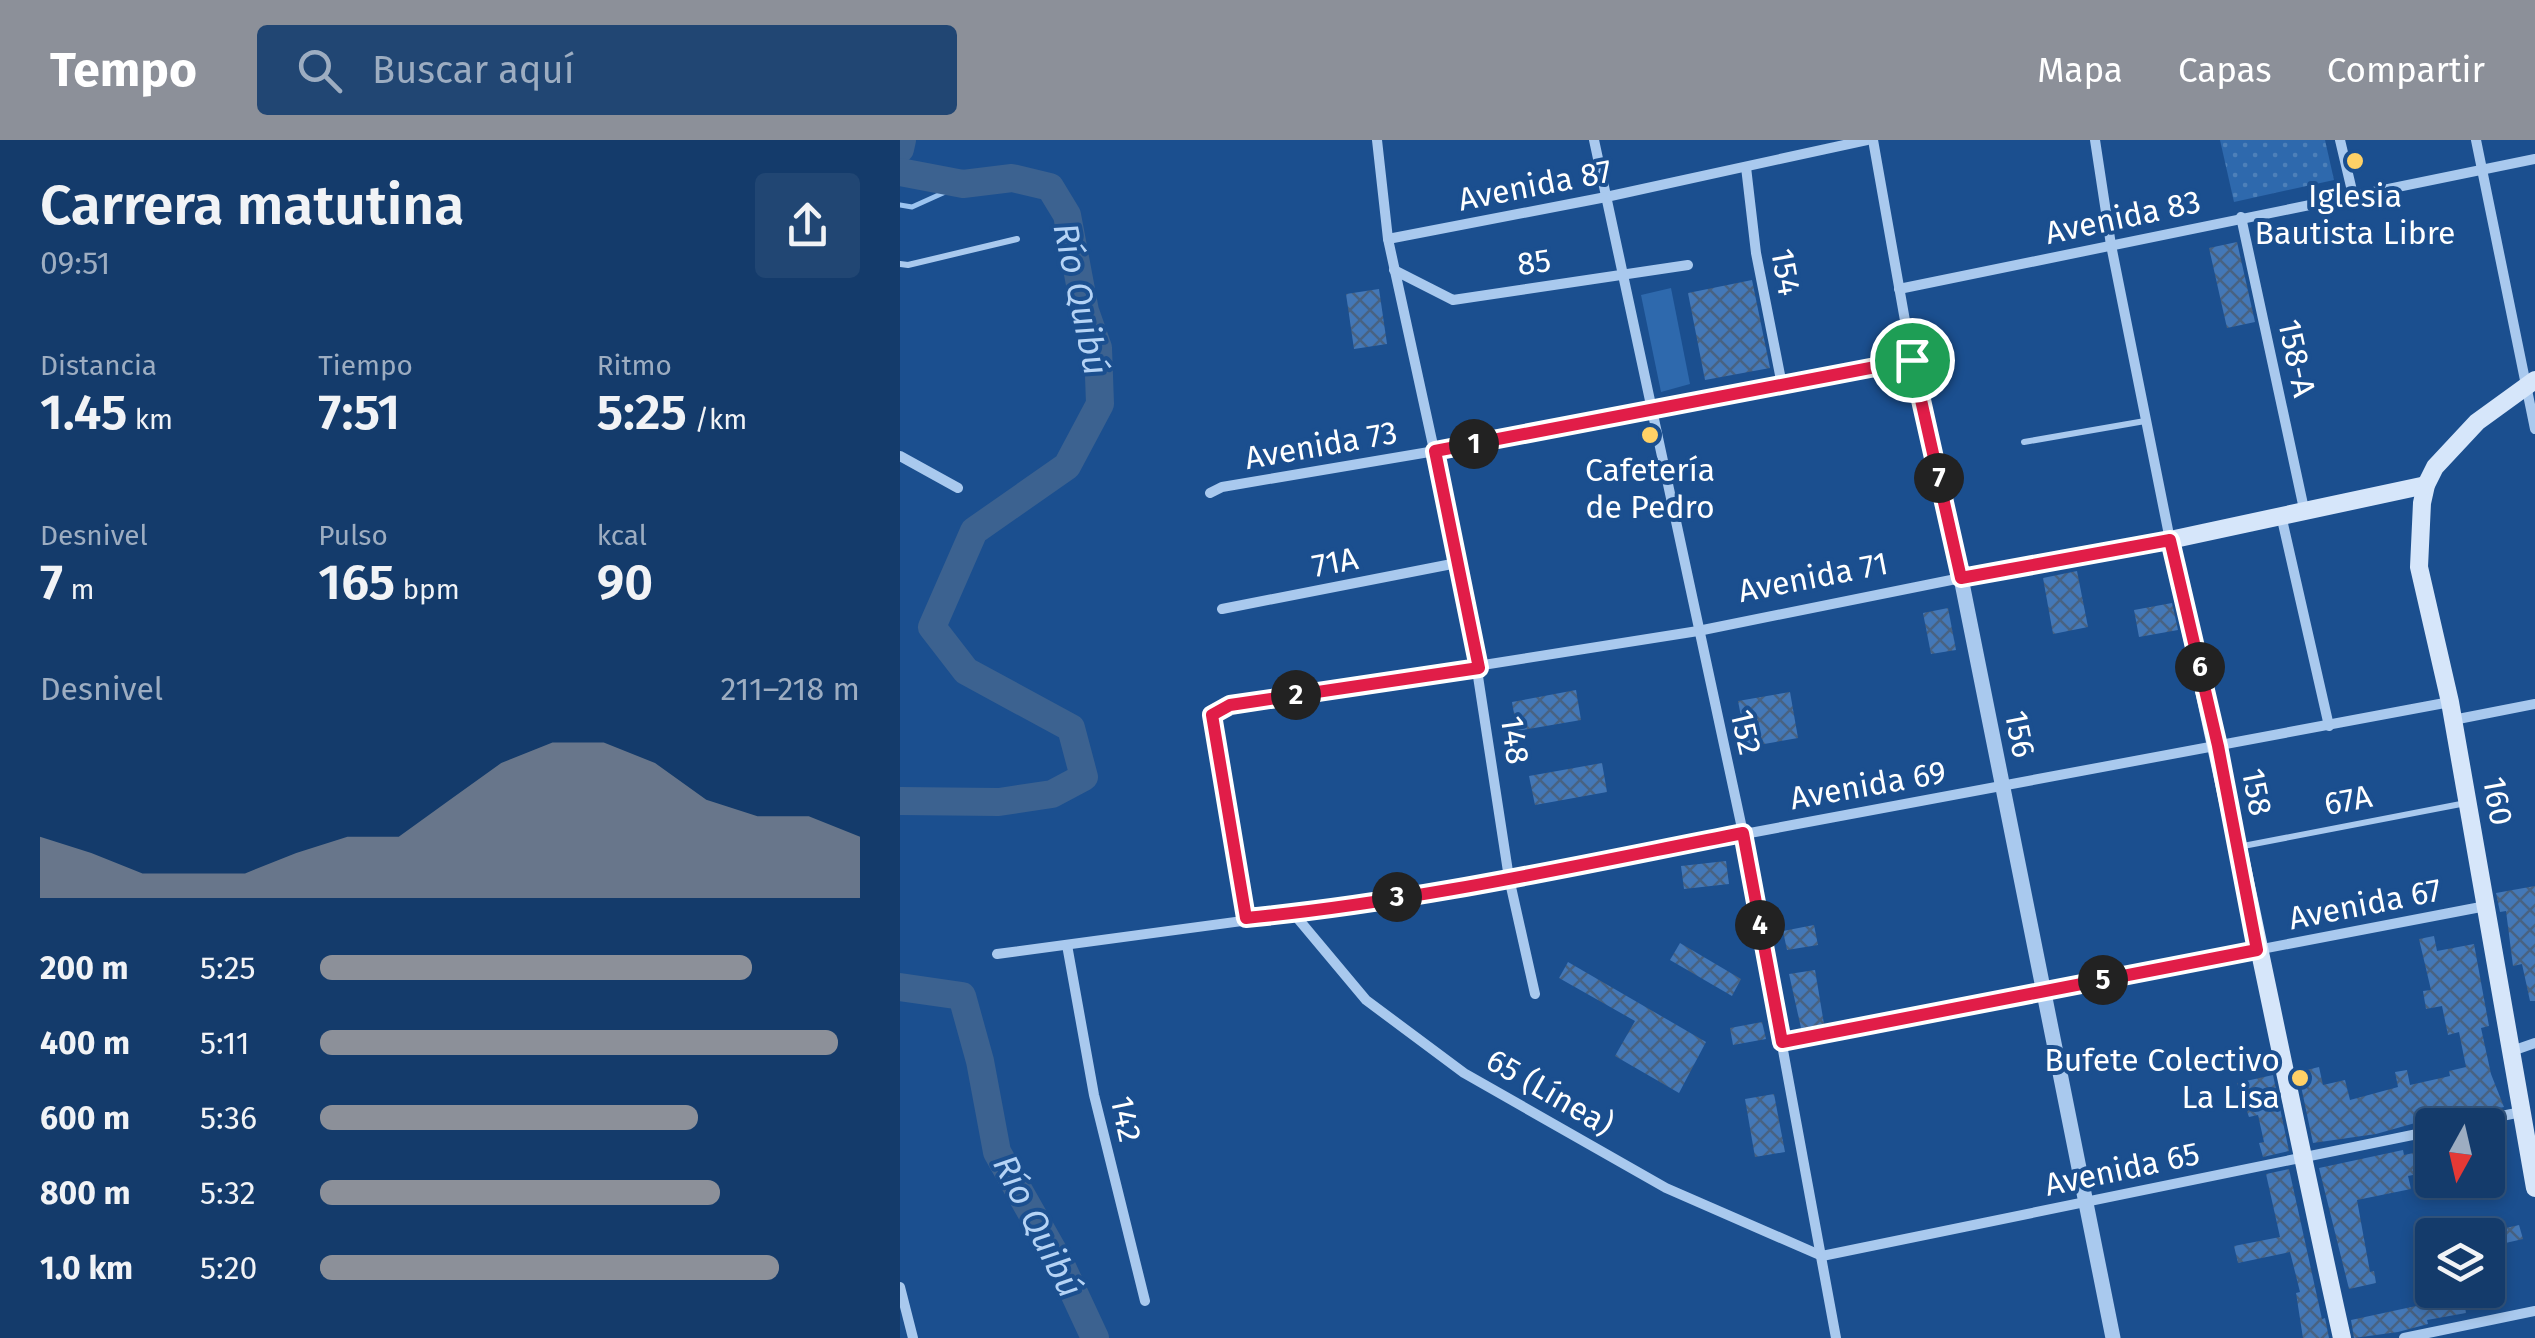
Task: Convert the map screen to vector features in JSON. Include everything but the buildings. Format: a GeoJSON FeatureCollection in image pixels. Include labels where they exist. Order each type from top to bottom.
{"type":"FeatureCollection","features":[{"type":"Feature","properties":{"kind":"main road"},"geometry":{"type":"LineString","coordinates":[[2426,484],[2435,467],[2477,422],[2530,382]]}},
{"type":"Feature","properties":{"kind":"main road","name":"Avenida 71"},"geometry":{"type":"LineString","coordinates":[[2170,540],[2426,484]]}},
{"type":"Feature","properties":{"kind":"main road","name":"160"},"geometry":{"type":"LineString","coordinates":[[2426,484],[2419,567],[2468,802],[2535,1188]]}},
{"type":"Feature","properties":{"kind":"main road","name":"158"},"geometry":{"type":"LineString","coordinates":[[2170,540],[2218,746],[2257,950],[2342,1338]]}},
{"type":"Feature","properties":{"kind":"street","name":"148"},"geometry":{"type":"LineString","coordinates":[[1376,140],[1388,239],[1479,668],[1509,878],[1535,994]]}},
{"type":"Feature","properties":{"kind":"street","name":"152"},"geometry":{"type":"LineString","coordinates":[[1594,140],[1743,833],[1836,1338]]}},
{"type":"Feature","properties":{"kind":"street","name":"Avenida 87"},"geometry":{"type":"LineString","coordinates":[[1388,239],[1870,140]]}},
{"type":"Feature","properties":{"kind":"street","name":"156"},"geometry":{"type":"LineString","coordinates":[[1870,140],[2112,1338]]}},
{"type":"Feature","properties":{"kind":"street","name":"158"},"geometry":{"type":"LineString","coordinates":[[2094,140],[2111,246],[2170,540]]}},
{"type":"Feature","properties":{"kind":"street"},"geometry":{"type":"LineString","coordinates":[[2340,140],[2353,195]]}},
{"type":"Feature","properties":{"kind":"street"},"geometry":{"type":"LineString","coordinates":[[2476,140],[2530,382],[2535,429]]}},
{"type":"Feature","properties":{"kind":"street","name":"Avenida 83"},"geometry":{"type":"LineString","coordinates":[[1899,289],[2535,158]]}},
{"type":"Feature","properties":{"kind":"street","name":"154"},"geometry":{"type":"LineString","coordinates":[[1746,168],[1756,253],[1782,385]]}},
{"type":"Feature","properties":{"kind":"street","name":"158-A"},"geometry":{"type":"LineString","coordinates":[[2240,218],[2304,510]]}},
{"type":"Feature","properties":{"kind":"street","name":"85"},"geometry":{"type":"LineString","coordinates":[[1394,270],[1453,300],[1688,264]]}},
{"type":"Feature","properties":{"kind":"street","name":"Avenida 73"},"geometry":{"type":"LineString","coordinates":[[1210,493],[1222,487],[1435,451],[1912,360]]}},
{"type":"Feature","properties":{"kind":"street"},"geometry":{"type":"LineString","coordinates":[[900,456],[958,488]]}},
{"type":"Feature","properties":{"kind":"street"},"geometry":{"type":"LineString","coordinates":[[2281,514],[2329,726]]}},
{"type":"Feature","properties":{"kind":"street","name":"Avenida 71"},"geometry":{"type":"LineString","coordinates":[[1246,918],[1212,715],[1230,705],[1698,631],[2170,540]]}},
{"type":"Feature","properties":{"kind":"street","name":"71A"},"geometry":{"type":"LineString","coordinates":[[1222,609],[1457,564]]}},
{"type":"Feature","properties":{"kind":"street","name":"Avenida 69"},"geometry":{"type":"LineString","coordinates":[[998,954],[1294,914],[1509,878],[2329,726],[2535,704]]}},
{"type":"Feature","properties":{"kind":"street","name":"Avenida 67"},"geometry":{"type":"LineString","coordinates":[[1782,1042],[2486,906]]}},
{"type":"Feature","properties":{"kind":"street","name":"65 (Línea)"},"geometry":{"type":"LineString","coordinates":[[1294,914],[1366,1000],[1464,1073],[1666,1188],[1822,1256]]}},
{"type":"Feature","properties":{"kind":"street","name":"142"},"geometry":{"type":"LineString","coordinates":[[1067,945],[1094,1095],[1145,1301]]}},
{"type":"Feature","properties":{"kind":"street"},"geometry":{"type":"LineString","coordinates":[[2512,1051],[2535,1042]]}},
{"type":"Feature","properties":{"kind":"street"},"geometry":{"type":"LineString","coordinates":[[2505,1116],[2522,1112]]}},
{"type":"Feature","properties":{"kind":"street","name":"Avenida 65"},"geometry":{"type":"LineString","coordinates":[[1822,1256],[2415,1134]]}},
{"type":"Feature","properties":{"kind":"street"},"geometry":{"type":"LineString","coordinates":[[900,1287],[913,1338]]}},
{"type":"Feature","properties":{"kind":"street"},"geometry":{"type":"LineString","coordinates":[[2404,1338],[2535,1310]]}},
{"type":"Feature","properties":{"kind":"lane"},"geometry":{"type":"LineString","coordinates":[[900,264],[1016,239]]}},
{"type":"Feature","properties":{"kind":"lane"},"geometry":{"type":"LineString","coordinates":[[2024,442],[2146,421]]}},
{"type":"Feature","properties":{"kind":"lane","name":"67A"},"geometry":{"type":"LineString","coordinates":[[2238,848],[2468,802]]}},
{"type":"Feature","properties":{"kind":"shaded area"},"geometry":{"type":"Polygon","coordinates":[[[2220,140],[2325,140],[2334,180],[2234,202],[2220,140]]]}},
{"type":"Feature","properties":{"kind":"shaded area"},"geometry":{"type":"Polygon","coordinates":[[[1671,288],[1690,384],[1661,392],[1641,295],[1671,288]]]}},
{"type":"Feature","properties":{"kind":"waterway","name":"Río Quibú"},"geometry":{"type":"LineString","coordinates":[[900,149],[902,140]]}},
{"type":"Feature","properties":{"kind":"waterway","name":"Río Quibú"},"geometry":{"type":"LineString","coordinates":[[900,172],[963,184],[1012,178],[1050,187],[1067,215],[1085,311],[1098,348],[1100,404],[1067,466],[974,531],[932,627],[966,671],[1071,728],[1084,777],[1052,794],[999,802],[900,801]]}},
{"type":"Feature","properties":{"kind":"waterway"},"geometry":{"type":"LineString","coordinates":[[900,205],[912,207],[963,184]]}},
{"type":"Feature","properties":{"kind":"waterway","name":"Río Quibú"},"geometry":{"type":"LineString","coordinates":[[900,987],[962,996],[980,1061],[997,1152],[1061,1265],[1095,1338]]}},
{"type":"Feature","properties":{"kind":"place","name":"Iglesia Bautista Libre"},"geometry":{"type":"Point","coordinates":[2355,161]}},
{"type":"Feature","properties":{"kind":"place","name":"Cafetería de Pedro"},"geometry":{"type":"Point","coordinates":[1650,435]}},
{"type":"Feature","properties":{"kind":"place","name":"Bufete Colectivo La Lisa"},"geometry":{"type":"Point","coordinates":[2300,1078]}},
{"type":"Feature","properties":{"kind":"route"},"geometry":{"type":"LineString","coordinates":[[1912,360],[1961,578],[2170,540],[2218,746],[2257,950],[1782,1042],[1743,833],[1509,878],[1294,914],[1246,918],[1212,715],[1230,705],[1479,668],[1435,451],[1912,360]]}}]}
